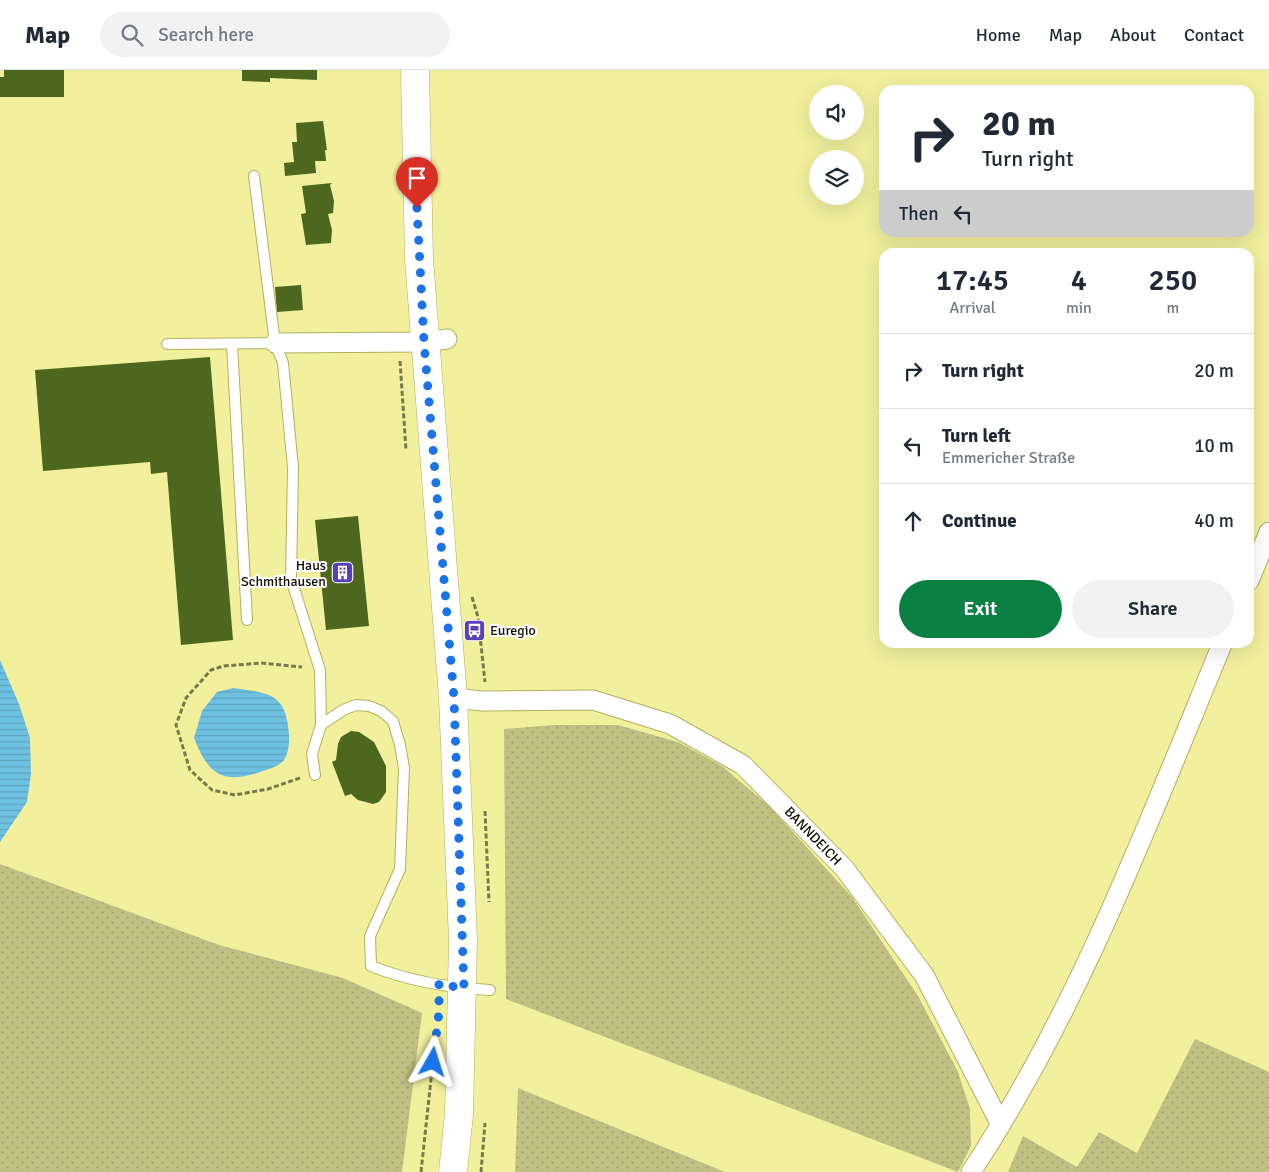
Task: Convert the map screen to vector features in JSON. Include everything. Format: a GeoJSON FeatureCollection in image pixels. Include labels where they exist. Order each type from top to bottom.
{"type":"FeatureCollection","features":[{"type":"Feature","properties":{"kind":"main road"},"geometry":{"type":"LineString","coordinates":[[415,70],[415,157],[436,340],[454,698],[458,839],[477,989],[459,1114],[453,1172]]}},
{"type":"Feature","properties":{"kind":"street"},"geometry":{"type":"LineString","coordinates":[[275,343],[436,340]]}},
{"type":"Feature","properties":{"kind":"street"},"geometry":{"type":"LineString","coordinates":[[1254,568],[1269,532]]}},
{"type":"Feature","properties":{"kind":"street"},"geometry":{"type":"LineString","coordinates":[[971,1172],[1002,1125],[1078,985],[1220,648]]}},
{"type":"Feature","properties":{"kind":"street","name":"BANNDEICH"},"geometry":{"type":"LineString","coordinates":[[454,698],[483,701],[593,700],[670,724],[744,766],[844,868],[924,975],[1002,1125]]}},
{"type":"Feature","properties":{"kind":"lane"},"geometry":{"type":"LineString","coordinates":[[254,176],[275,343],[283,363],[293,468],[291,579],[320,670],[321,725],[312,754],[315,775]]}},
{"type":"Feature","properties":{"kind":"lane"},"geometry":{"type":"LineString","coordinates":[[167,344],[275,343]]}},
{"type":"Feature","properties":{"kind":"lane"},"geometry":{"type":"LineString","coordinates":[[232,344],[247,620]]}},
{"type":"Feature","properties":{"kind":"lane"},"geometry":{"type":"LineString","coordinates":[[321,725],[343,710],[356,705],[369,706],[381,711],[393,721],[400,745],[404,768],[400,869],[370,936],[371,966],[409,980],[477,989]]}},
{"type":"Feature","properties":{"kind":"path"},"geometry":{"type":"LineString","coordinates":[[315,775],[296,778],[268,789],[235,795],[212,790],[190,770],[176,725],[186,698],[211,670],[224,666],[287,664],[320,670]]}},
{"type":"Feature","properties":{"kind":"path"},"geometry":{"type":"LineString","coordinates":[[421,1172],[433,1058]]}},
{"type":"Feature","properties":{"kind":"shaded area"},"geometry":{"type":"Polygon","coordinates":[[[553,725],[618,725],[678,742],[722,766],[769,806],[852,897],[918,996],[958,1072],[970,1109],[971,1146],[958,1172],[506,999],[504,729],[553,725]]]}},
{"type":"Feature","properties":{"kind":"shaded area"},"geometry":{"type":"Polygon","coordinates":[[[0,864],[219,945],[343,978],[422,1013],[402,1172],[0,1172],[0,864]]]}},
{"type":"Feature","properties":{"kind":"shaded area"},"geometry":{"type":"Polygon","coordinates":[[[1195,1039],[1269,1072],[1269,1172],[1008,1172],[1023,1136],[1077,1167],[1099,1132],[1137,1153],[1195,1039]]]}},
{"type":"Feature","properties":{"kind":"shaded area"},"geometry":{"type":"Polygon","coordinates":[[[518,1088],[725,1172],[515,1172],[518,1088]]]}},
{"type":"Feature","properties":{"kind":"water"},"geometry":{"type":"Polygon","coordinates":[[[0,660],[19,704],[30,738],[31,774],[27,802],[0,842],[0,660]]]}},
{"type":"Feature","properties":{"kind":"water"},"geometry":{"type":"Polygon","coordinates":[[[233,688],[266,694],[279,703],[284,710],[289,737],[287,755],[284,760],[273,768],[247,776],[226,776],[211,768],[199,750],[194,738],[202,711],[217,692],[233,688]]]}},
{"type":"Feature","properties":{"kind":"building"},"geometry":{"type":"Polygon","coordinates":[[[4,70],[64,70],[64,97],[0,97],[0,77],[4,77],[4,70]]]}},
{"type":"Feature","properties":{"kind":"building"},"geometry":{"type":"Polygon","coordinates":[[[242,70],[317,70],[317,80],[270,78],[270,82],[242,81],[242,70]]]}},
{"type":"Feature","properties":{"kind":"building"},"geometry":{"type":"Polygon","coordinates":[[[323,121],[327,150],[325,150],[326,161],[315,161],[316,173],[285,176],[284,163],[294,162],[292,142],[297,142],[296,123],[323,121]]]}},
{"type":"Feature","properties":{"kind":"building"},"geometry":{"type":"Polygon","coordinates":[[[332,183],[330,185],[334,201],[333,213],[328,214],[332,230],[331,243],[306,245],[301,214],[306,213],[302,186],[332,183]]]}},
{"type":"Feature","properties":{"kind":"building"},"geometry":{"type":"Polygon","coordinates":[[[301,285],[303,310],[277,312],[275,287],[301,285]]]}},
{"type":"Feature","properties":{"kind":"building"},"geometry":{"type":"Polygon","coordinates":[[[210,357],[233,640],[181,645],[167,472],[151,474],[150,462],[43,471],[35,370],[210,357]]]}},
{"type":"Feature","properties":{"kind":"building","name":"Haus Schmithausen"},"geometry":{"type":"Polygon","coordinates":[[[358,516],[369,626],[326,630],[315,520],[358,516]]]}},
{"type":"Feature","properties":{"kind":"building"},"geometry":{"type":"Polygon","coordinates":[[[351,731],[359,732],[374,742],[386,766],[386,792],[379,802],[373,804],[358,800],[351,794],[345,796],[332,762],[336,760],[341,737],[351,731]]]}},
{"type":"Feature","properties":{"kind":"place","name":"Haus Schmithausen"},"geometry":{"type":"Point","coordinates":[342,573]}},
{"type":"Feature","properties":{"kind":"place","name":"Euregio"},"geometry":{"type":"Point","coordinates":[474,630]}},
{"type":"Feature","properties":{"kind":"route"},"geometry":{"type":"LineString","coordinates":[[417,208],[424,342],[454,698],[464,989],[439,983],[439,1012],[433,1062]]}}]}
